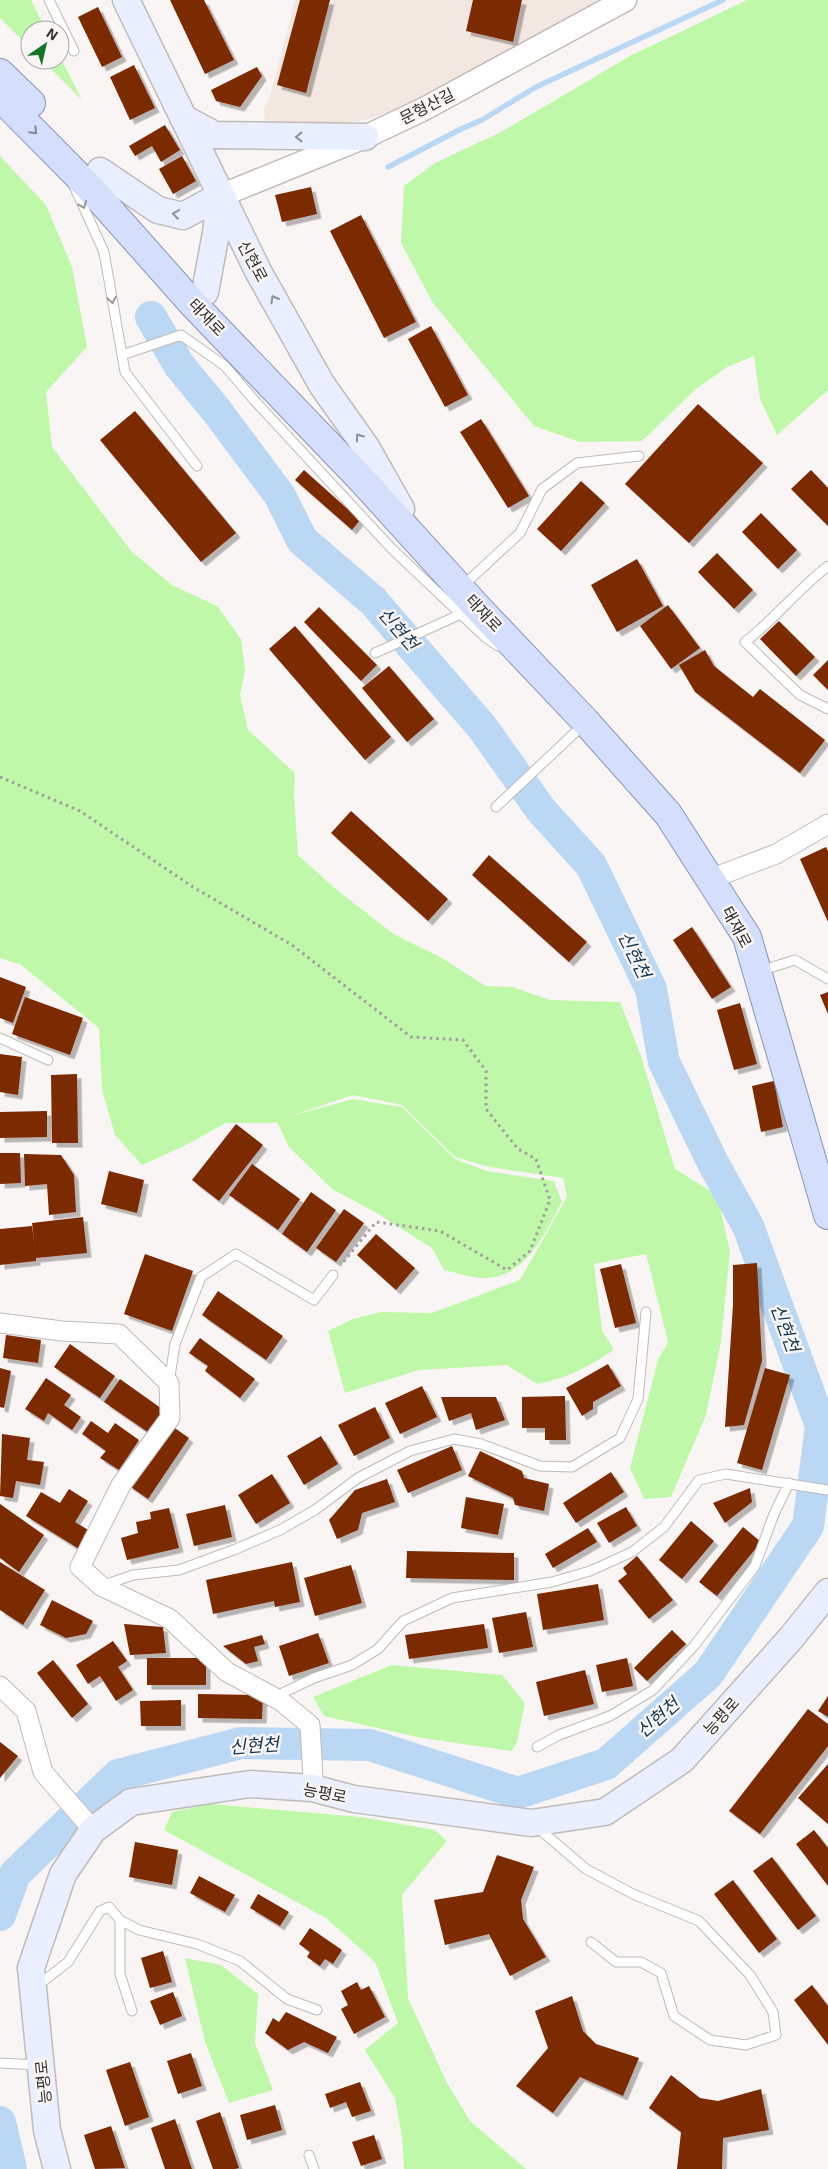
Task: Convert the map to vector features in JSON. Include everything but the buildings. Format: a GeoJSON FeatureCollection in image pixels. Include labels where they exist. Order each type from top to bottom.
{"type":"FeatureCollection","features":[{"type":"Feature","properties":{"kind":"main road","name":"신현로"},"geometry":{"type":"LineString","coordinates":[[126,0],[258,272],[322,385],[366,447],[401,510]]}},
{"type":"Feature","properties":{"kind":"main road","name":"태재로"},"geometry":{"type":"LineString","coordinates":[[0,73],[100,171],[199,297],[361,479],[586,722],[668,814],[747,937],[828,1215]]}},
{"type":"Feature","properties":{"kind":"main road","name":"태재로"},"geometry":{"type":"LineString","coordinates":[[0,97],[268,366],[676,810],[754,933],[828,1167]]}},
{"type":"Feature","properties":{"kind":"main road"},"geometry":{"type":"LineString","coordinates":[[183,118],[215,135],[365,137]]}},
{"type":"Feature","properties":{"kind":"main road"},"geometry":{"type":"LineString","coordinates":[[100,171],[158,210],[183,216],[220,196]]}},
{"type":"Feature","properties":{"kind":"main road"},"geometry":{"type":"LineString","coordinates":[[199,297],[216,233],[220,196]]}},
{"type":"Feature","properties":{"kind":"main road","name":"능평로"},"geometry":{"type":"LineString","coordinates":[[57,2169],[47,2130],[31,1968],[63,1874],[92,1829],[131,1802],[250,1784],[313,1783],[354,1798],[532,1823],[605,1812],[682,1760],[791,1638],[828,1592]]}},
{"type":"Feature","properties":{"kind":"street","name":"문형산길"},"geometry":{"type":"LineString","coordinates":[[220,196],[365,137],[422,110],[626,0]]}},
{"type":"Feature","properties":{"kind":"street"},"geometry":{"type":"LineString","coordinates":[[718,876],[776,854],[828,824]]}},
{"type":"Feature","properties":{"kind":"street"},"geometry":{"type":"LineString","coordinates":[[0,1324],[62,1331],[119,1334],[169,1383],[170,1418],[121,1485],[80,1567],[101,1586],[170,1619],[227,1672],[274,1697],[310,1725],[313,1783]]}},
{"type":"Feature","properties":{"kind":"street"},"geometry":{"type":"LineString","coordinates":[[0,1686],[26,1711],[43,1772],[92,1829]]}},
{"type":"Feature","properties":{"kind":"lane"},"geometry":{"type":"LineString","coordinates":[[49,0],[74,51]]}},
{"type":"Feature","properties":{"kind":"lane"},"geometry":{"type":"LineString","coordinates":[[63,161],[104,252],[124,352],[125,372],[196,466]]}},
{"type":"Feature","properties":{"kind":"lane"},"geometry":{"type":"LineString","coordinates":[[124,352],[181,335],[225,366],[392,549],[485,637],[538,672]]}},
{"type":"Feature","properties":{"kind":"lane"},"geometry":{"type":"LineString","coordinates":[[467,582],[520,533],[542,490],[577,463],[639,456]]}},
{"type":"Feature","properties":{"kind":"lane"},"geometry":{"type":"LineString","coordinates":[[828,566],[808,581],[764,627],[745,642],[800,695],[828,709]]}},
{"type":"Feature","properties":{"kind":"lane"},"geometry":{"type":"LineString","coordinates":[[375,653],[460,614]]}},
{"type":"Feature","properties":{"kind":"lane"},"geometry":{"type":"LineString","coordinates":[[496,807],[586,722]]}},
{"type":"Feature","properties":{"kind":"lane"},"geometry":{"type":"LineString","coordinates":[[766,969],[795,960],[828,979]]}},
{"type":"Feature","properties":{"kind":"lane"},"geometry":{"type":"LineString","coordinates":[[0,1038],[48,1060]]}},
{"type":"Feature","properties":{"kind":"lane"},"geometry":{"type":"LineString","coordinates":[[169,1383],[175,1344],[201,1277],[236,1254],[314,1300],[333,1275]]}},
{"type":"Feature","properties":{"kind":"lane"},"geometry":{"type":"LineString","coordinates":[[101,1586],[133,1575],[179,1570],[280,1530],[315,1510],[358,1478],[410,1451],[454,1439],[481,1444],[540,1466],[572,1467],[620,1438],[638,1400],[646,1312]]}},
{"type":"Feature","properties":{"kind":"lane"},"geometry":{"type":"LineString","coordinates":[[274,1697],[314,1678],[352,1665],[378,1649],[403,1621],[452,1598],[552,1582],[590,1571],[632,1552],[664,1526],[699,1480],[726,1474],[828,1490]]}},
{"type":"Feature","properties":{"kind":"lane"},"geometry":{"type":"LineString","coordinates":[[537,1747],[559,1735],[610,1716],[653,1690],[694,1646],[755,1566],[774,1514],[789,1483]]}},
{"type":"Feature","properties":{"kind":"lane"},"geometry":{"type":"LineString","coordinates":[[532,1823],[586,1869],[633,1894],[700,1921],[750,1975],[774,2012],[776,2035],[746,2045],[710,2040],[674,2016],[661,1973],[641,1962],[616,1962],[591,1942]]}},
{"type":"Feature","properties":{"kind":"lane"},"geometry":{"type":"LineString","coordinates":[[33,1989],[68,1962],[100,1912],[109,1907],[120,1920],[139,1930],[197,1944],[240,1961],[287,1999],[317,2010]]}},
{"type":"Feature","properties":{"kind":"lane"},"geometry":{"type":"LineString","coordinates":[[120,1920],[120,1974],[132,2011]]}},
{"type":"Feature","properties":{"kind":"lane"},"geometry":{"type":"LineString","coordinates":[[0,2063],[41,2065]]}},
{"type":"Feature","properties":{"kind":"lane"},"geometry":{"type":"LineString","coordinates":[[309,2155],[314,2169]]}},
{"type":"Feature","properties":{"kind":"path"},"geometry":{"type":"LineString","coordinates":[[0,777],[80,811],[192,887],[292,945],[411,1037],[463,1040],[486,1071],[486,1109],[518,1149],[536,1159],[550,1200],[530,1251],[507,1270],[440,1231],[376,1222],[333,1275]]}},
{"type":"Feature","properties":{"kind":"shaded area"},"geometry":{"type":"Polygon","coordinates":[[[295,0],[609,0],[425,99],[366,120],[307,128],[265,120],[263,111],[271,93],[295,0]]]}},
{"type":"Feature","properties":{"kind":"green space"},"geometry":{"type":"Polygon","coordinates":[[[0,0],[31,0],[41,20],[20,20],[20,38],[0,18],[0,0]]]}},
{"type":"Feature","properties":{"kind":"green space"},"geometry":{"type":"Polygon","coordinates":[[[747,0],[828,0],[828,390],[777,435],[760,399],[754,356],[727,367],[696,389],[642,441],[580,442],[534,426],[433,303],[401,243],[404,186],[435,163],[501,132],[630,56],[747,0]]]}},
{"type":"Feature","properties":{"kind":"green space"},"geometry":{"type":"Polygon","coordinates":[[[52,70],[67,70],[82,100],[52,70]]]}},
{"type":"Feature","properties":{"kind":"green space"},"geometry":{"type":"Polygon","coordinates":[[[0,156],[46,205],[72,267],[87,347],[46,392],[52,447],[132,552],[172,585],[217,606],[241,639],[245,671],[240,695],[248,730],[295,773],[294,796],[298,855],[338,891],[395,935],[440,957],[486,986],[512,987],[550,1000],[620,1002],[640,1053],[675,1169],[717,1195],[730,1251],[721,1342],[706,1415],[671,1497],[644,1499],[630,1468],[658,1360],[668,1342],[646,1254],[594,1264],[602,1330],[614,1350],[577,1371],[558,1379],[537,1384],[507,1365],[419,1370],[345,1393],[328,1331],[353,1319],[381,1312],[432,1313],[520,1280],[567,1197],[563,1178],[489,1167],[455,1157],[402,1105],[353,1095],[291,1116],[353,1099],[402,1107],[455,1159],[487,1171],[554,1181],[562,1202],[532,1252],[511,1271],[497,1276],[482,1278],[444,1270],[432,1248],[375,1212],[332,1189],[289,1147],[277,1122],[226,1123],[184,1146],[142,1165],[115,1135],[102,1090],[99,1028],[21,965],[0,958],[0,156]]]}},
{"type":"Feature","properties":{"kind":"green space"},"geometry":{"type":"Polygon","coordinates":[[[392,1665],[502,1675],[525,1703],[517,1742],[512,1751],[422,1738],[324,1716],[313,1697],[392,1665]]]}},
{"type":"Feature","properties":{"kind":"green space"},"geometry":{"type":"Polygon","coordinates":[[[211,1804],[361,1817],[435,1830],[447,1841],[402,1895],[408,1998],[446,2081],[470,2121],[526,2169],[404,2169],[402,2136],[395,2098],[365,2050],[398,2023],[375,1962],[326,1918],[164,1830],[172,1812],[211,1804]]]}},
{"type":"Feature","properties":{"kind":"green space"},"geometry":{"type":"Polygon","coordinates":[[[185,1958],[221,1965],[258,1994],[255,2043],[273,2090],[229,2103],[205,2042],[185,1958]]]}},
{"type":"Feature","properties":{"kind":"waterway"},"geometry":{"type":"LineString","coordinates":[[388,167],[482,120],[536,87],[723,0]]}},
{"type":"Feature","properties":{"kind":"waterway","name":"신현천"},"geometry":{"type":"LineString","coordinates":[[0,1915],[15,1874],[118,1775],[241,1743],[370,1745],[518,1793],[606,1764],[708,1674],[808,1526],[821,1426],[748,1226],[713,1163],[664,1062],[651,989],[591,865],[541,810],[482,727],[373,601],[302,540],[280,496],[216,410],[179,365],[151,317]]}},
{"type":"Feature","properties":{"kind":"waterway","name":"신현천"},"geometry":{"type":"LineString","coordinates":[[0,2122],[11,2169]]}}]}
